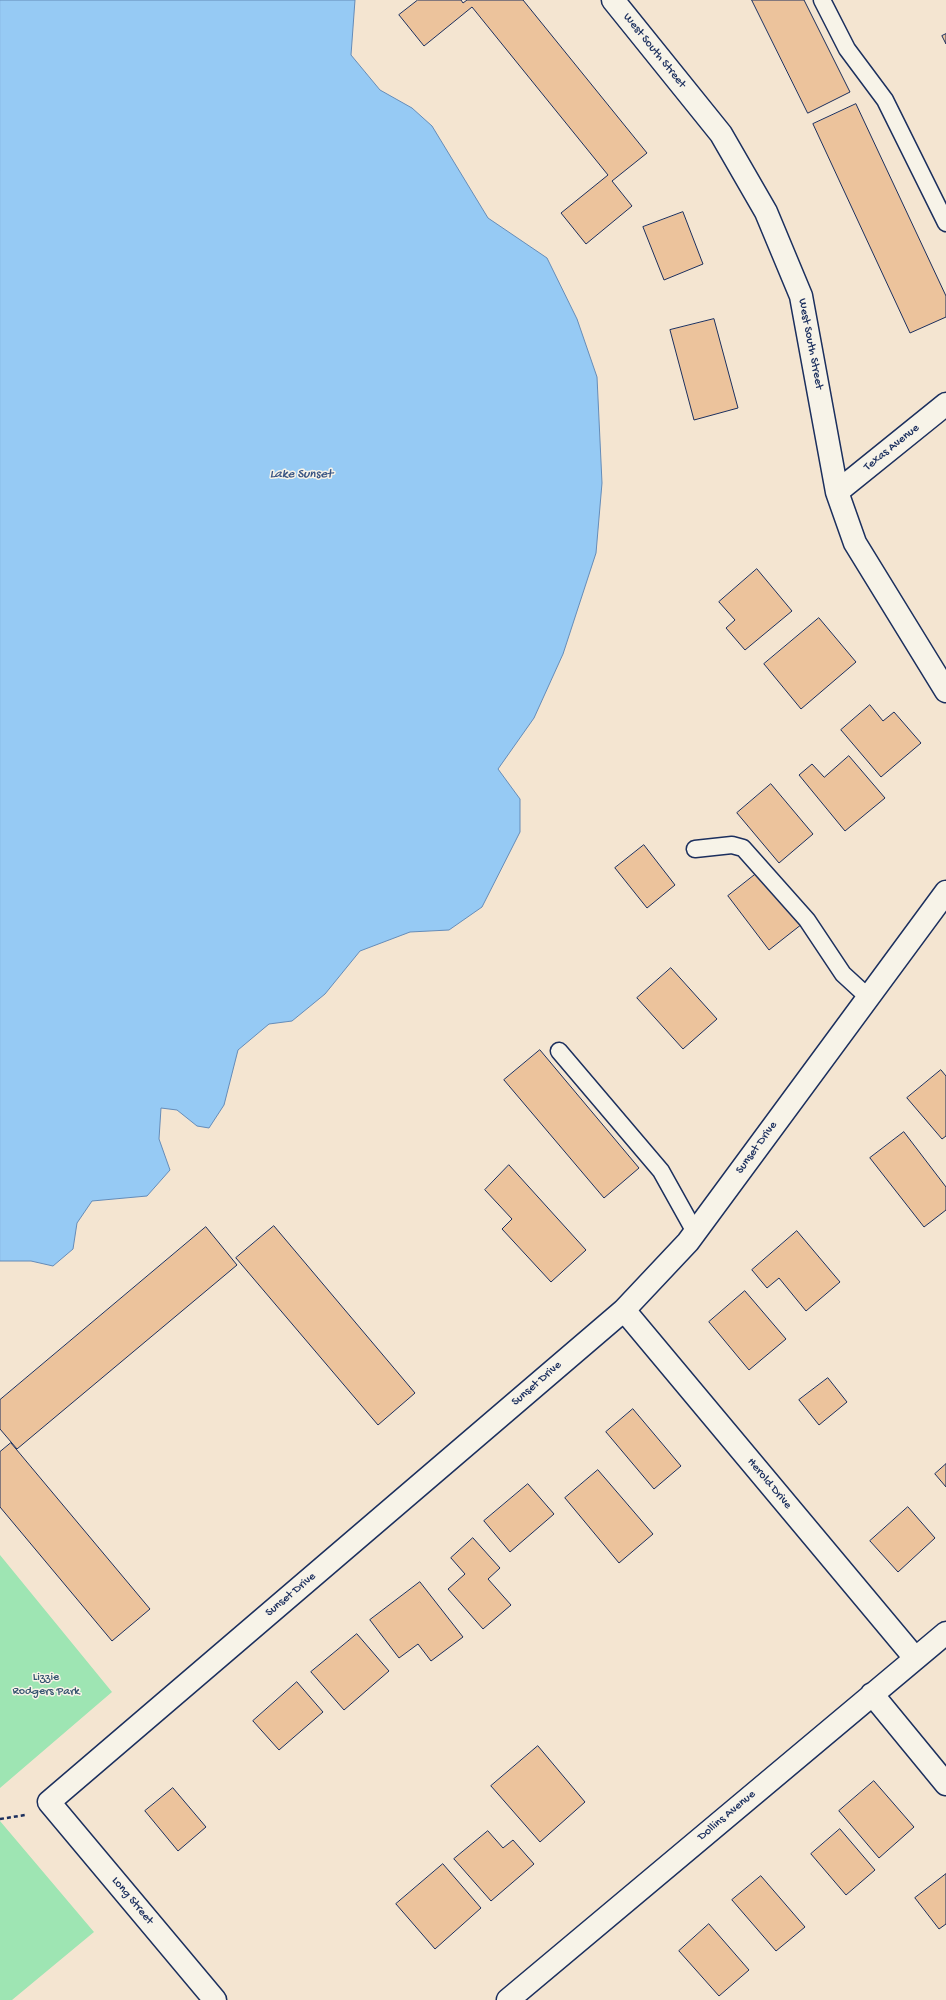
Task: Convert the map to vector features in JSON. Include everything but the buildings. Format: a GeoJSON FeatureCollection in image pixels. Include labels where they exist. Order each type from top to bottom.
{"type":"FeatureCollection","features":[{"type":"Feature","properties":{"kind":"street","name":"West South Street"},"geometry":{"type":"LineString","coordinates":[[613,0],[721,134],[766,212],[801,296],[837,492],[855,543],[946,691]]}},
{"type":"Feature","properties":{"kind":"street","name":"Texas Avenue"},"geometry":{"type":"LineString","coordinates":[[837,492],[946,404]]}},
{"type":"Feature","properties":{"kind":"street","name":"Sunset Drive"},"geometry":{"type":"LineString","coordinates":[[49,1802],[624,1310],[695,1232],[946,892]]}},
{"type":"Feature","properties":{"kind":"street","name":"Herold Drive"},"geometry":{"type":"LineString","coordinates":[[624,1310],[914,1658]]}},
{"type":"Feature","properties":{"kind":"street","name":"Dollins Avenue"},"geometry":{"type":"LineString","coordinates":[[508,2000],[914,1658],[946,1633]]}},
{"type":"Feature","properties":{"kind":"street"},"geometry":{"type":"LineString","coordinates":[[872,1694],[946,1784]]}},
{"type":"Feature","properties":{"kind":"street","name":"Long Street"},"geometry":{"type":"LineString","coordinates":[[49,1802],[215,2000]]}},
{"type":"Feature","properties":{"kind":"lane"},"geometry":{"type":"LineString","coordinates":[[822,0],[847,49],[885,100],[946,224]]}},
{"type":"Feature","properties":{"kind":"lane"},"geometry":{"type":"LineString","coordinates":[[695,849],[732,845],[743,848],[807,920],[850,983],[868,997]]}},
{"type":"Feature","properties":{"kind":"lane"},"geometry":{"type":"LineString","coordinates":[[558,1050],[660,1171],[695,1232]]}},
{"type":"Feature","properties":{"kind":"green space","name":"Lizzie Rodgers Park"},"geometry":{"type":"Polygon","coordinates":[[[0,1555],[112,1692],[0,1788],[0,1555]]]}},
{"type":"Feature","properties":{"kind":"green space"},"geometry":{"type":"Polygon","coordinates":[[[0,1821],[94,1932],[12,2000],[0,2000],[0,1821]]]}},
{"type":"Feature","properties":{"kind":"water","name":"Lake Sunset"},"geometry":{"type":"Polygon","coordinates":[[[0,0],[355,0],[351,55],[380,90],[412,108],[432,126],[488,218],[547,258],[577,319],[597,377],[602,483],[596,553],[563,654],[534,718],[498,769],[520,799],[520,832],[482,907],[449,930],[410,932],[360,951],[325,994],[292,1021],[269,1024],[238,1050],[224,1105],[209,1128],[197,1126],[177,1110],[161,1108],[159,1139],[170,1170],[147,1196],[92,1201],[77,1223],[73,1249],[53,1266],[31,1261],[0,1261],[0,0]]]}}]}
